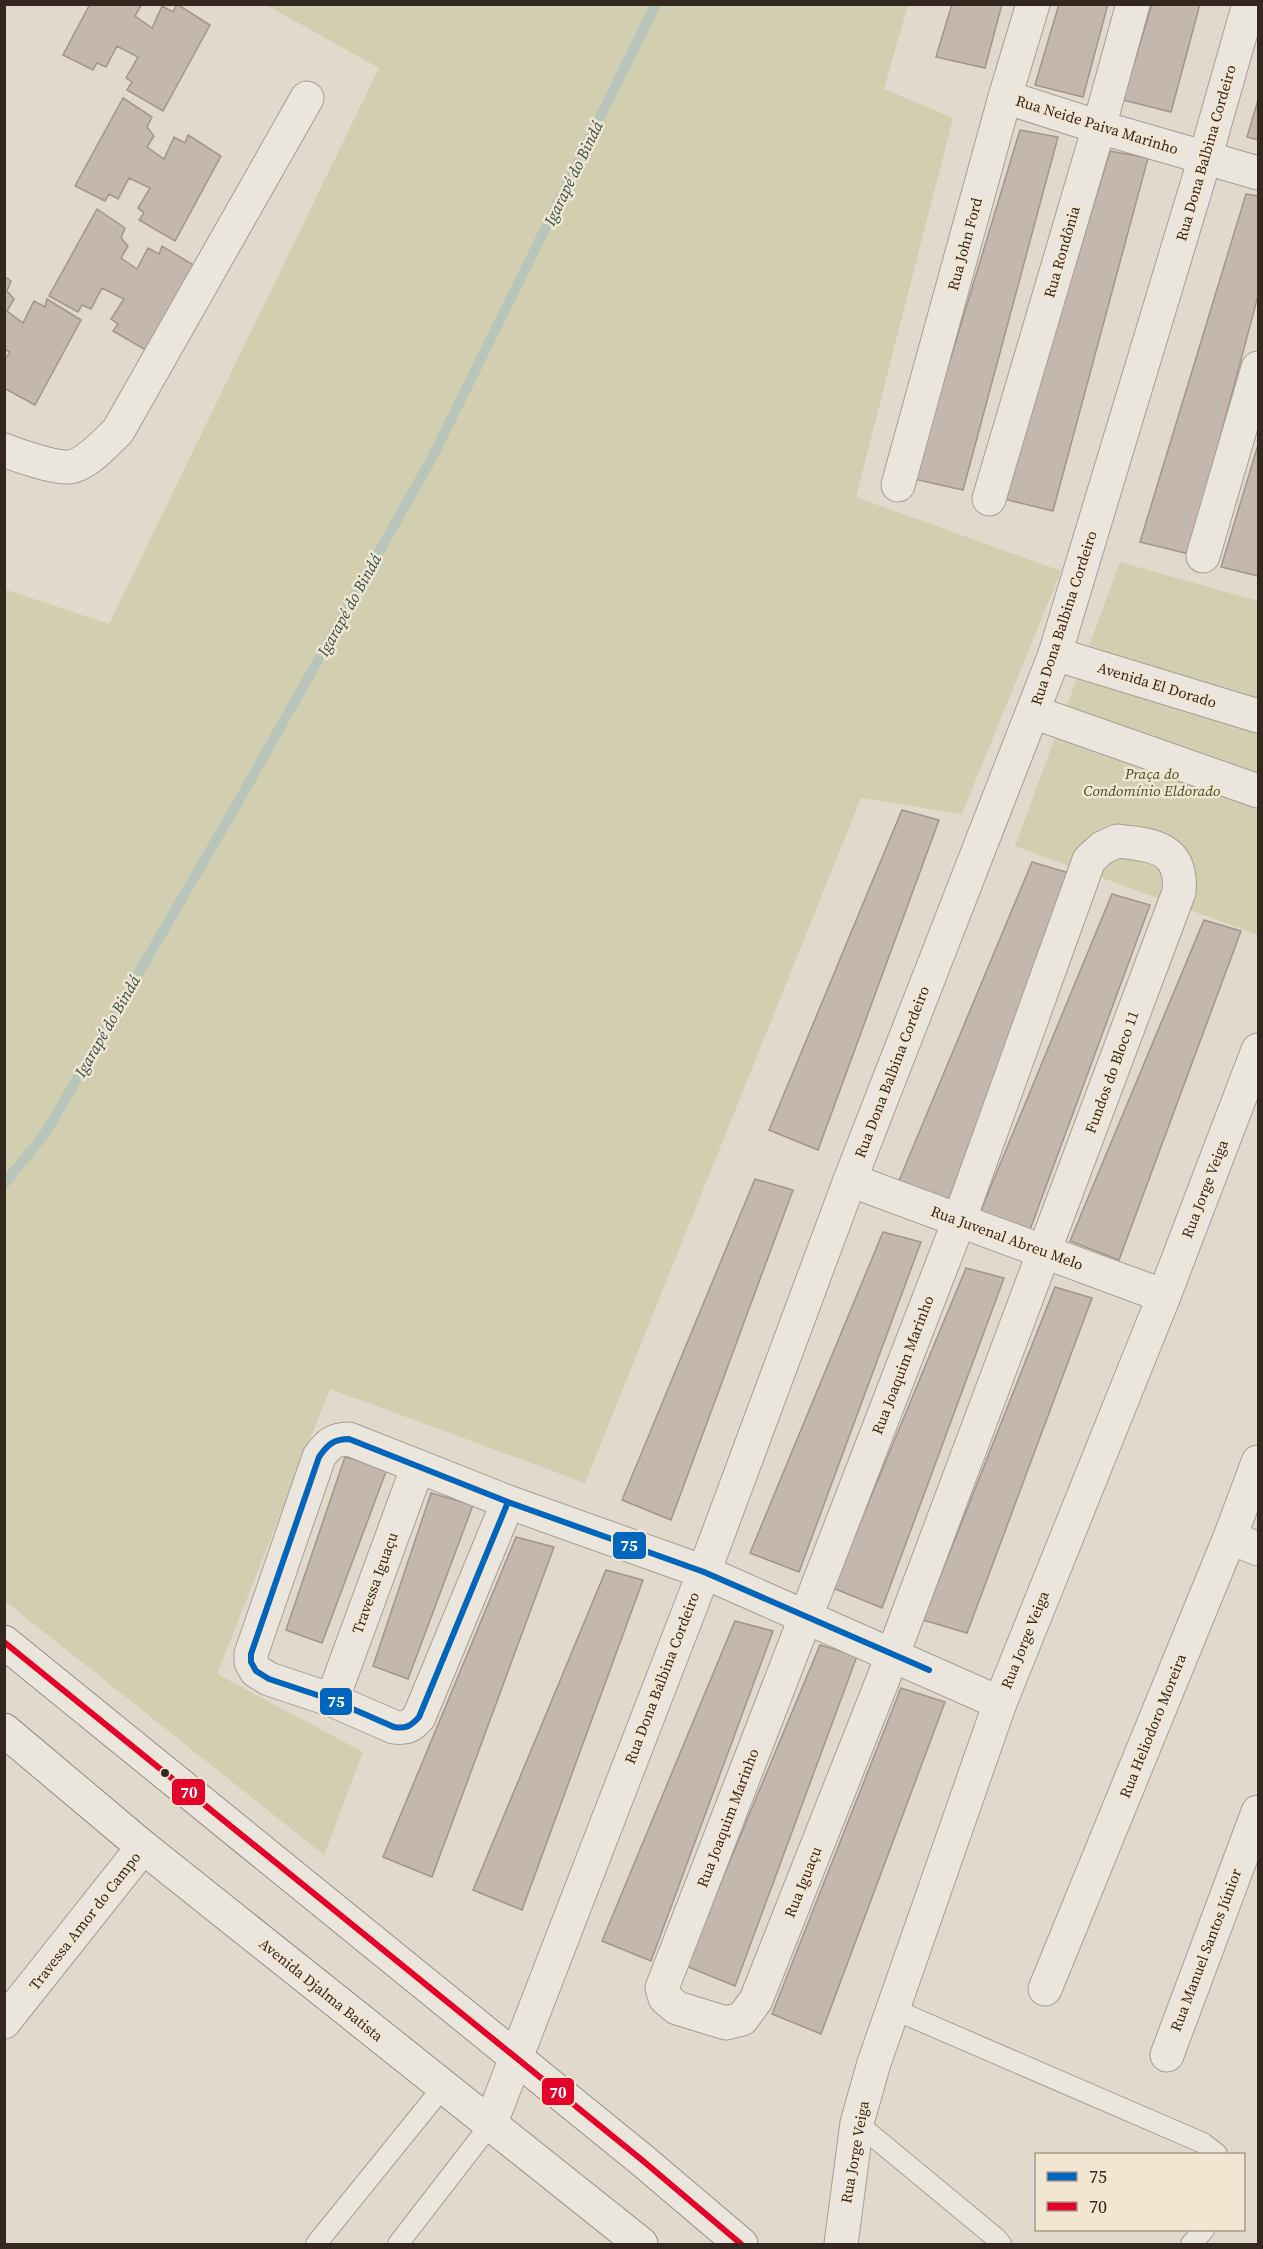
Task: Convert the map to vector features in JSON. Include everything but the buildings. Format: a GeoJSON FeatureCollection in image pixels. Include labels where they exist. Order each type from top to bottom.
{"type":"FeatureCollection","features":[{"type":"Feature","properties":{"kind":"street","name":"Rua John Ford"},"geometry":{"type":"LineString","coordinates":[[898,485],[1005,97],[1033,4]]}},
{"type":"Feature","properties":{"kind":"street","name":"Rua Rondônia"},"geometry":{"type":"LineString","coordinates":[[989,499],[1099,128],[1133,4]]}},
{"type":"Feature","properties":{"kind":"street","name":"Rua Dona Balbina Cordeiro"},"geometry":{"type":"LineString","coordinates":[[490,2125],[704,1572],[850,1180],[1055,654],[1205,158],[1249,4]]}},
{"type":"Feature","properties":{"kind":"street","name":"Rua Neide Paiva Marinho"},"geometry":{"type":"LineString","coordinates":[[1005,97],[1099,128],[1258,173]]}},
{"type":"Feature","properties":{"kind":"street"},"geometry":{"type":"LineString","coordinates":[[4,450],[33,460],[70,467],[91,457],[118,431],[307,98]]}},
{"type":"Feature","properties":{"kind":"street"},"geometry":{"type":"LineString","coordinates":[[1203,556],[1258,368]]}},
{"type":"Feature","properties":{"kind":"street","name":"Avenida El Dorado"},"geometry":{"type":"LineString","coordinates":[[1055,654],[1258,716]]}},
{"type":"Feature","properties":{"kind":"street"},"geometry":{"type":"LineString","coordinates":[[1033,712],[1258,791]]}},
{"type":"Feature","properties":{"kind":"street","name":"Rua Joaquim Marinho"},"geometry":{"type":"LineString","coordinates":[[662,1988],[959,1221],[1089,860],[1102,848],[1117,841],[1154,845],[1171,857],[1180,875],[1179,892]]}},
{"type":"Feature","properties":{"kind":"street","name":"Fundos do Bloco 11"},"geometry":{"type":"LineString","coordinates":[[893,1654],[1046,1252],[1179,892]]}},
{"type":"Feature","properties":{"kind":"street","name":"Rua Jorge Veiga"},"geometry":{"type":"LineString","coordinates":[[841,2244],[857,2123],[874,2062],[1000,1703],[1164,1296],[1258,1050]]}},
{"type":"Feature","properties":{"kind":"street","name":"Rua Juvenal Abreu Melo"},"geometry":{"type":"LineString","coordinates":[[850,1180],[1164,1296]]}},
{"type":"Feature","properties":{"kind":"street"},"geometry":{"type":"LineString","coordinates":[[508,1502],[419,1717],[412,1725],[404,1729],[394,1727],[256,1671],[251,1662],[251,1654],[320,1457],[327,1445],[337,1439],[349,1439],[508,1502],[704,1572],[1000,1703]]}},
{"type":"Feature","properties":{"kind":"street","name":"Rua Heliodoro Moreira"},"geometry":{"type":"LineString","coordinates":[[1045,1989],[1244,1543],[1258,1462]]}},
{"type":"Feature","properties":{"kind":"street","name":"Travessa Iguaçu"},"geometry":{"type":"LineString","coordinates":[[332,1700],[418,1466]]}},
{"type":"Feature","properties":{"kind":"street"},"geometry":{"type":"LineString","coordinates":[[4,1642],[515,2057],[741,2244]]}},
{"type":"Feature","properties":{"kind":"street","name":"Rua Iguaçu"},"geometry":{"type":"LineString","coordinates":[[662,1988],[665,1998],[677,2008],[726,2022],[742,2019],[756,2000],[893,1654]]}},
{"type":"Feature","properties":{"kind":"street","name":"Avenida Djalma Batista"},"geometry":{"type":"LineString","coordinates":[[4,1731],[143,1847],[641,2244]]}},
{"type":"Feature","properties":{"kind":"street","name":"Rua Manuel Santos Júnior"},"geometry":{"type":"LineString","coordinates":[[1167,2055],[1258,1812]]}},
{"type":"Feature","properties":{"kind":"street","name":"Travessa Amor do Campo"},"geometry":{"type":"LineString","coordinates":[[4,2022],[143,1847]]}},
{"type":"Feature","properties":{"kind":"lane"},"geometry":{"type":"LineString","coordinates":[[893,2009],[1203,2143],[1216,2153]]}},
{"type":"Feature","properties":{"kind":"lane"},"geometry":{"type":"LineString","coordinates":[[316,2244],[443,2087]]}},
{"type":"Feature","properties":{"kind":"lane"},"geometry":{"type":"LineString","coordinates":[[857,2123],[1001,2244]]}},
{"type":"Feature","properties":{"kind":"lane"},"geometry":{"type":"LineString","coordinates":[[398,2244],[490,2125]]}},
{"type":"Feature","properties":{"kind":"lane"},"geometry":{"type":"LineString","coordinates":[[1191,2244],[1201,2231]]}},
{"type":"Feature","properties":{"kind":"green space"},"geometry":{"type":"Polygon","coordinates":[[[266,5],[908,5],[884,89],[953,118],[856,497],[1061,571],[962,814],[861,798],[585,1483],[330,1389],[217,1674],[363,1752],[324,1855],[5,1601],[4,589],[109,624],[379,68],[266,5]]]}},
{"type":"Feature","properties":{"kind":"green space","name":"Praça do Condomínio Eldorado"},"geometry":{"type":"Polygon","coordinates":[[[1120,562],[1258,601],[1258,935],[1015,846],[1120,562]]]}},
{"type":"Feature","properties":{"kind":"waterway","name":"Igarapé do Bindá"},"geometry":{"type":"LineString","coordinates":[[4,1184],[46,1132],[233,811],[432,458],[656,4]]}},
{"type":"Feature","properties":{"kind":"transit line","name":"75"},"geometry":{"type":"LineString","coordinates":[[508,1502],[419,1717],[411,1725],[402,1728],[394,1727],[332,1700],[269,1679],[256,1671],[251,1662],[251,1654],[319,1457],[332,1443],[349,1439],[508,1502],[704,1572],[929,1670]]}},
{"type":"Feature","properties":{"kind":"transit line","name":"70"},"geometry":{"type":"LineString","coordinates":[[4,1642],[642,2160],[741,2244]]}}]}
